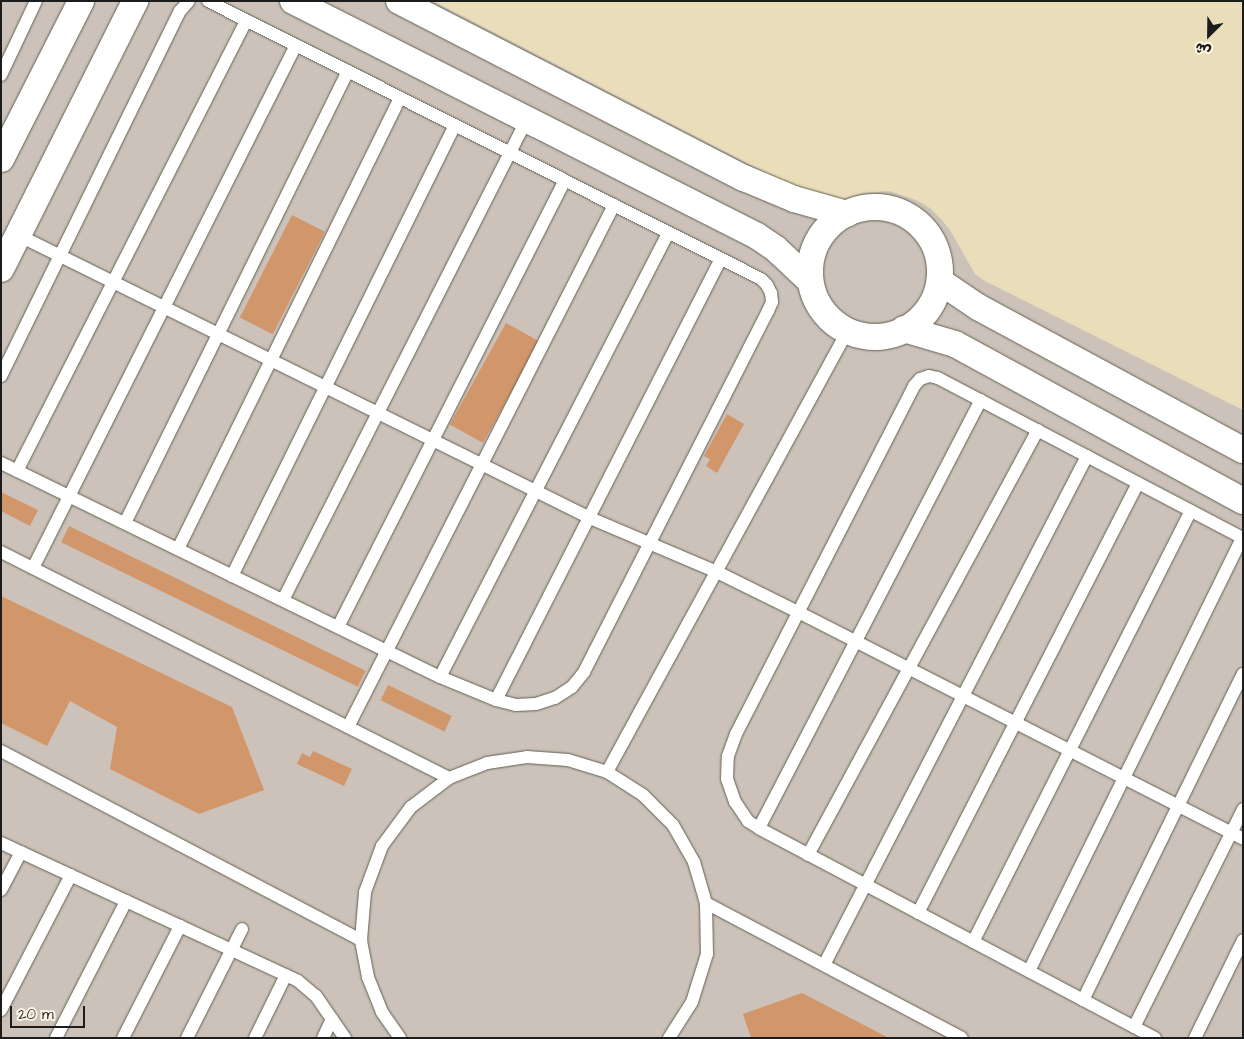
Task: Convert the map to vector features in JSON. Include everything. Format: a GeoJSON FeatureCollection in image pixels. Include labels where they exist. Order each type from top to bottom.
{"type":"FeatureCollection","features":[{"type":"Feature","properties":{"kind":"street"},"geometry":{"type":"LineString","coordinates":[[1,159],[81,1]]}},
{"type":"Feature","properties":{"kind":"street"},"geometry":{"type":"LineString","coordinates":[[1,269],[135,1]]}},
{"type":"Feature","properties":{"kind":"street"},"geometry":{"type":"LineString","coordinates":[[294,1],[526,121],[757,236],[776,249],[809,280],[817,305],[836,325],[848,332],[876,337],[891,335],[904,329],[926,308],[941,282],[942,268],[936,248],[925,229],[914,220],[888,209],[874,208],[847,214],[825,233],[818,248],[809,280]]}},
{"type":"Feature","properties":{"kind":"street"},"geometry":{"type":"LineString","coordinates":[[399,1],[744,178],[794,199],[847,214]]}},
{"type":"Feature","properties":{"kind":"street"},"geometry":{"type":"LineString","coordinates":[[941,282],[978,307],[1243,450]]}},
{"type":"Feature","properties":{"kind":"street"},"geometry":{"type":"LineString","coordinates":[[904,329],[939,337],[963,348],[1243,501]]}},
{"type":"Feature","properties":{"kind":"lane"},"geometry":{"type":"LineString","coordinates":[[1,76],[36,1]]}},
{"type":"Feature","properties":{"kind":"lane"},"geometry":{"type":"LineString","coordinates":[[1,376],[180,11],[189,1]]}},
{"type":"Feature","properties":{"kind":"lane"},"geometry":{"type":"LineString","coordinates":[[1,463],[440,677],[496,700],[516,705],[536,704],[555,698],[572,687],[584,672],[772,302],[771,293],[767,285],[760,279],[208,1]]}},
{"type":"Feature","properties":{"kind":"lane"},"geometry":{"type":"LineString","coordinates":[[17,471],[246,20]]}},
{"type":"Feature","properties":{"kind":"lane"},"geometry":{"type":"LineString","coordinates":[[32,568],[296,45]]}},
{"type":"Feature","properties":{"kind":"lane"},"geometry":{"type":"LineString","coordinates":[[124,523],[348,71]]}},
{"type":"Feature","properties":{"kind":"lane"},"geometry":{"type":"LineString","coordinates":[[178,549],[400,98]]}},
{"type":"Feature","properties":{"kind":"lane"},"geometry":{"type":"LineString","coordinates":[[283,600],[526,121]]}},
{"type":"Feature","properties":{"kind":"lane"},"geometry":{"type":"LineString","coordinates":[[232,576],[455,125]]}},
{"type":"Feature","properties":{"kind":"lane"},"geometry":{"type":"LineString","coordinates":[[338,627],[565,180]]}},
{"type":"Feature","properties":{"kind":"lane"},"geometry":{"type":"LineString","coordinates":[[348,727],[614,205]]}},
{"type":"Feature","properties":{"kind":"lane"},"geometry":{"type":"LineString","coordinates":[[440,677],[668,233]]}},
{"type":"Feature","properties":{"kind":"lane"},"geometry":{"type":"LineString","coordinates":[[18,236],[590,518],[717,572],[1243,839]]}},
{"type":"Feature","properties":{"kind":"lane"},"geometry":{"type":"LineString","coordinates":[[496,700],[721,259]]}},
{"type":"Feature","properties":{"kind":"lane"},"geometry":{"type":"LineString","coordinates":[[607,772],[848,332]]}},
{"type":"Feature","properties":{"kind":"lane"},"geometry":{"type":"LineString","coordinates":[[1029,971],[1242,538],[981,400],[938,378],[929,376],[920,380],[914,386],[736,734],[728,756],[727,779],[735,802],[748,821],[759,828],[1155,1038]]}},
{"type":"Feature","properties":{"kind":"lane"},"geometry":{"type":"LineString","coordinates":[[759,828],[981,400]]}},
{"type":"Feature","properties":{"kind":"lane"},"geometry":{"type":"LineString","coordinates":[[808,855],[1038,430]]}},
{"type":"Feature","properties":{"kind":"lane"},"geometry":{"type":"LineString","coordinates":[[824,965],[1087,456]]}},
{"type":"Feature","properties":{"kind":"lane"},"geometry":{"type":"LineString","coordinates":[[918,913],[1138,483]]}},
{"type":"Feature","properties":{"kind":"lane"},"geometry":{"type":"LineString","coordinates":[[973,942],[1191,511]]}},
{"type":"Feature","properties":{"kind":"lane"},"geometry":{"type":"LineString","coordinates":[[1,552],[450,778]]}},
{"type":"Feature","properties":{"kind":"lane"},"geometry":{"type":"LineString","coordinates":[[1083,1000],[1243,674]]}},
{"type":"Feature","properties":{"kind":"lane"},"geometry":{"type":"LineString","coordinates":[[1,751],[361,940]]}},
{"type":"Feature","properties":{"kind":"lane"},"geometry":{"type":"LineString","coordinates":[[400,1038],[382,1012],[368,977],[361,940],[365,892],[382,846],[411,807],[450,778],[487,762],[527,757],[568,760],[607,772],[643,795],[673,825],[694,862],[706,903],[707,954],[692,1002],[669,1038]]}},
{"type":"Feature","properties":{"kind":"lane"},"geometry":{"type":"LineString","coordinates":[[1134,1027],[1243,809]]}},
{"type":"Feature","properties":{"kind":"lane"},"geometry":{"type":"LineString","coordinates":[[1,842],[286,975],[308,988],[345,1038]]}},
{"type":"Feature","properties":{"kind":"lane"},"geometry":{"type":"LineString","coordinates":[[1,890],[21,852]]}},
{"type":"Feature","properties":{"kind":"lane"},"geometry":{"type":"LineString","coordinates":[[1,1010],[72,875]]}},
{"type":"Feature","properties":{"kind":"lane"},"geometry":{"type":"LineString","coordinates":[[56,1038],[126,901]]}},
{"type":"Feature","properties":{"kind":"lane"},"geometry":{"type":"LineString","coordinates":[[706,903],[962,1038]]}},
{"type":"Feature","properties":{"kind":"lane"},"geometry":{"type":"LineString","coordinates":[[123,1038],[180,926]]}},
{"type":"Feature","properties":{"kind":"lane"},"geometry":{"type":"LineString","coordinates":[[187,1038],[242,929]]}},
{"type":"Feature","properties":{"kind":"lane"},"geometry":{"type":"LineString","coordinates":[[1195,1038],[1243,940]]}},
{"type":"Feature","properties":{"kind":"lane"},"geometry":{"type":"LineString","coordinates":[[255,1038],[286,975]]}},
{"type":"Feature","properties":{"kind":"lane"},"geometry":{"type":"LineString","coordinates":[[323,1038],[332,1019]]}},
{"type":"Feature","properties":{"kind":"shaded area"},"geometry":{"type":"Polygon","coordinates":[[[1,1],[433,1],[807,194],[839,200],[864,193],[889,191],[916,200],[930,208],[941,219],[950,230],[975,274],[985,281],[1243,410],[1243,1038],[1,1038],[1,1]]]}},
{"type":"Feature","properties":{"kind":"building"},"geometry":{"type":"Polygon","coordinates":[[[292,215],[325,232],[273,334],[240,317],[292,215]]]}},
{"type":"Feature","properties":{"kind":"building"},"geometry":{"type":"Polygon","coordinates":[[[506,323],[539,341],[483,443],[450,424],[506,323]]]}},
{"type":"Feature","properties":{"kind":"building"},"geometry":{"type":"Polygon","coordinates":[[[727,414],[744,424],[717,473],[706,466],[710,459],[704,456],[727,414]]]}},
{"type":"Feature","properties":{"kind":"building"},"geometry":{"type":"Polygon","coordinates":[[[1,492],[38,510],[30,526],[1,511],[1,492]]]}},
{"type":"Feature","properties":{"kind":"building"},"geometry":{"type":"Polygon","coordinates":[[[69,526],[366,671],[358,687],[61,542],[69,526]]]}},
{"type":"Feature","properties":{"kind":"building"},"geometry":{"type":"Polygon","coordinates":[[[1,596],[232,707],[264,790],[199,814],[110,769],[117,727],[70,701],[47,746],[1,723],[1,596]]]}},
{"type":"Feature","properties":{"kind":"building"},"geometry":{"type":"Polygon","coordinates":[[[388,685],[452,716],[444,731],[381,700],[388,685]]]}},
{"type":"Feature","properties":{"kind":"building"},"geometry":{"type":"Polygon","coordinates":[[[313,751],[352,769],[344,786],[297,764],[302,753],[310,757],[313,751]]]}},
{"type":"Feature","properties":{"kind":"building"},"geometry":{"type":"Polygon","coordinates":[[[802,993],[889,1038],[751,1038],[743,1014],[802,993]]]}}]}
